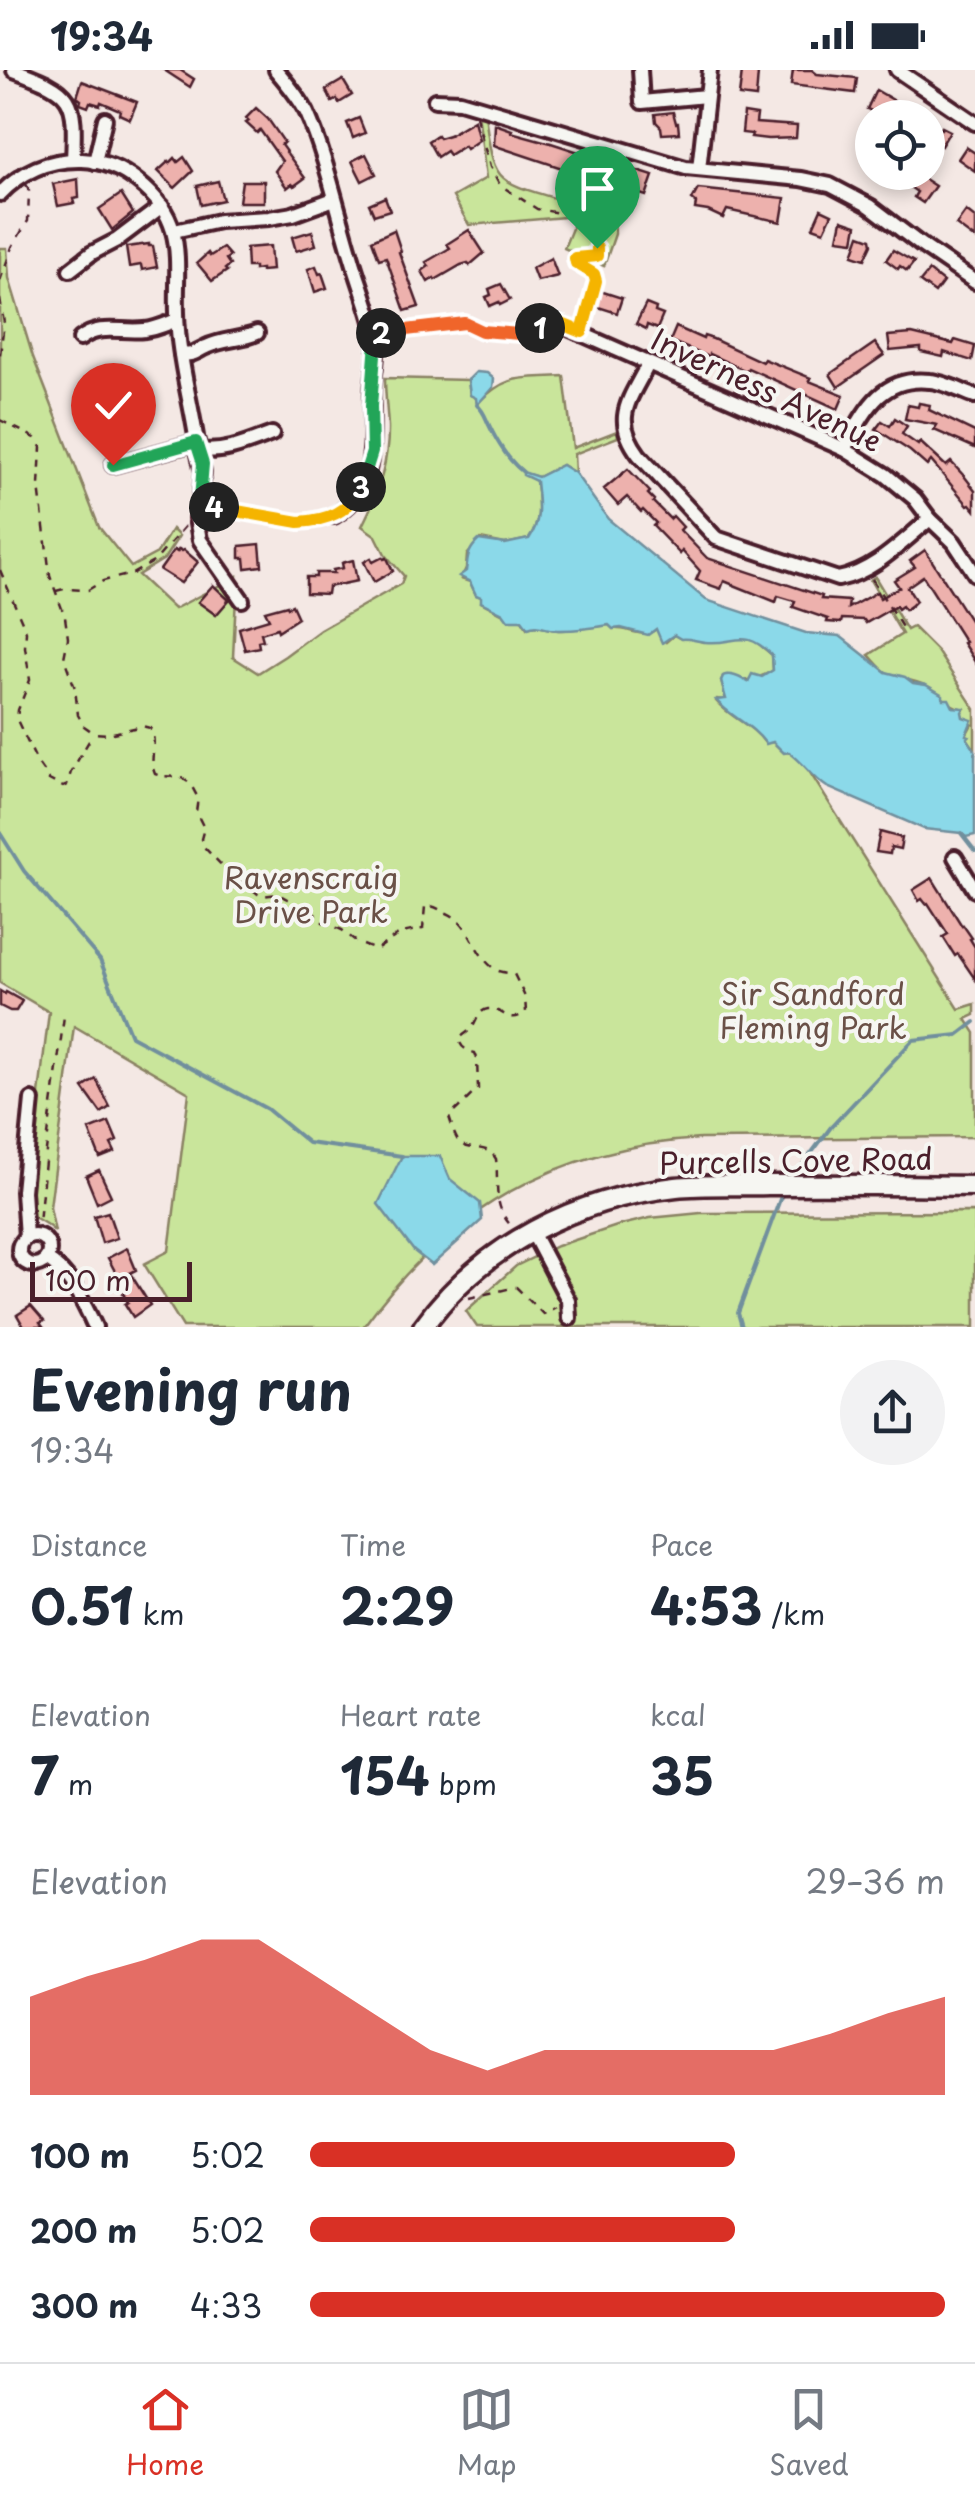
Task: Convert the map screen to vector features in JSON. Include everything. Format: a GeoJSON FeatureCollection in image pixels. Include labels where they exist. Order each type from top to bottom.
{"type":"FeatureCollection","features":[{"type":"Feature","properties":{"kind":"main road","name":"Purcells Cove Road"},"geometry":{"type":"LineString","coordinates":[[423,1327],[438,1305],[470,1273],[528,1234],[596,1203],[626,1195],[677,1187],[975,1186]]}},
{"type":"Feature","properties":{"kind":"street"},"geometry":{"type":"LineString","coordinates":[[14,70],[47,84],[69,99],[74,119],[73,160]]}},
{"type":"Feature","properties":{"kind":"street"},"geometry":{"type":"LineString","coordinates":[[276,70],[306,111],[376,342],[370,463],[354,499],[334,516]]}},
{"type":"Feature","properties":{"kind":"street"},"geometry":{"type":"LineString","coordinates":[[640,70],[642,102],[706,96]]}},
{"type":"Feature","properties":{"kind":"street"},"geometry":{"type":"LineString","coordinates":[[698,169],[710,70]]}},
{"type":"Feature","properties":{"kind":"street"},"geometry":{"type":"LineString","coordinates":[[897,70],[975,123]]}},
{"type":"Feature","properties":{"kind":"street"},"geometry":{"type":"LineString","coordinates":[[435,100],[460,101],[686,168],[830,185],[870,206],[975,282]]}},
{"type":"Feature","properties":{"kind":"street"},"geometry":{"type":"LineString","coordinates":[[95,162],[106,119]]}},
{"type":"Feature","properties":{"kind":"street"},"geometry":{"type":"LineString","coordinates":[[0,194],[22,175],[50,163],[73,160],[112,166],[132,177],[162,206],[174,230],[181,354],[203,464],[198,514],[200,540],[242,600]]}},
{"type":"Feature","properties":{"kind":"street"},"geometry":{"type":"LineString","coordinates":[[174,230],[218,220],[293,214],[334,200]]}},
{"type":"Feature","properties":{"kind":"street"},"geometry":{"type":"LineString","coordinates":[[70,270],[162,206]]}},
{"type":"Feature","properties":{"kind":"street"},"geometry":{"type":"LineString","coordinates":[[80,339],[94,330],[148,330],[177,320]]}},
{"type":"Feature","properties":{"kind":"street","name":"Inverness Avenue"},"geometry":{"type":"LineString","coordinates":[[557,322],[844,450],[886,475],[954,542],[975,574]]}},
{"type":"Feature","properties":{"kind":"street"},"geometry":{"type":"LineString","coordinates":[[181,354],[189,356],[216,343],[258,334]]}},
{"type":"Feature","properties":{"kind":"street"},"geometry":{"type":"LineString","coordinates":[[648,364],[623,416],[624,427],[639,455],[716,538],[838,579],[854,576],[877,563],[930,519]]}},
{"type":"Feature","properties":{"kind":"street"},"geometry":{"type":"LineString","coordinates":[[844,450],[867,408],[896,384],[930,380],[975,396]]}},
{"type":"Feature","properties":{"kind":"street"},"geometry":{"type":"LineString","coordinates":[[113,465],[197,446],[214,452],[272,434]]}},
{"type":"Feature","properties":{"kind":"street"},"geometry":{"type":"LineString","coordinates":[[955,857],[975,890]]}},
{"type":"Feature","properties":{"kind":"street"},"geometry":{"type":"LineString","coordinates":[[32,1100],[23,1191],[32,1236]]}},
{"type":"Feature","properties":{"kind":"street"},"geometry":{"type":"LineString","coordinates":[[528,1234],[568,1300],[568,1318]]}},
{"type":"Feature","properties":{"kind":"street"},"geometry":{"type":"LineString","coordinates":[[32,1236],[44,1238],[49,1246],[46,1259],[34,1265],[24,1261],[18,1248],[20,1242],[32,1236]]}},
{"type":"Feature","properties":{"kind":"street"},"geometry":{"type":"LineString","coordinates":[[46,1259],[68,1279],[95,1327]]}},
{"type":"Feature","properties":{"kind":"path"},"geometry":{"type":"LineString","coordinates":[[473,105],[490,168],[500,185],[537,209],[587,220],[597,256],[575,258],[576,263],[594,274],[596,281],[582,332]]}},
{"type":"Feature","properties":{"kind":"path"},"geometry":{"type":"LineString","coordinates":[[0,280],[12,247],[28,220],[28,190],[22,175]]}},
{"type":"Feature","properties":{"kind":"path"},"geometry":{"type":"LineString","coordinates":[[0,298],[4,323],[0,355]]}},
{"type":"Feature","properties":{"kind":"path"},"geometry":{"type":"LineString","coordinates":[[374,334],[465,323],[482,331],[520,334],[557,322]]}},
{"type":"Feature","properties":{"kind":"path"},"geometry":{"type":"LineString","coordinates":[[0,420],[34,438],[41,447],[39,486],[50,576],[65,617],[68,638],[64,658],[84,726],[94,733],[109,734],[142,726],[150,728],[155,737],[155,774],[180,777],[190,784],[198,798],[196,812],[204,828],[204,847],[236,879],[258,894],[278,894],[342,930],[358,944],[376,950],[392,936],[424,928],[425,906],[432,905],[458,918],[492,968],[514,974],[525,997],[526,1012],[510,1017],[487,1009],[462,1034],[460,1044],[478,1058],[478,1089],[449,1117],[463,1146],[493,1153],[501,1214],[510,1226],[528,1234]]}},
{"type":"Feature","properties":{"kind":"path"},"geometry":{"type":"LineString","coordinates":[[54,591],[88,590],[132,574],[155,561],[198,514],[214,506],[299,522],[334,516]]}},
{"type":"Feature","properties":{"kind":"path"},"geometry":{"type":"LineString","coordinates":[[866,569],[905,632]]}},
{"type":"Feature","properties":{"kind":"path"},"geometry":{"type":"LineString","coordinates":[[0,570],[26,631],[30,680],[17,720],[49,780],[67,785],[94,733]]}},
{"type":"Feature","properties":{"kind":"path"},"geometry":{"type":"LineString","coordinates":[[32,1236],[64,1016]]}},
{"type":"Feature","properties":{"kind":"path"},"geometry":{"type":"LineString","coordinates":[[438,1305],[516,1286],[543,1314],[568,1300]]}},
{"type":"Feature","properties":{"kind":"green space"},"geometry":{"type":"Polygon","coordinates":[[[478,112],[485,114],[495,166],[509,182],[558,199],[557,205],[614,214],[615,234],[604,266],[564,248],[577,216],[469,225],[453,197],[486,178],[478,112]]]}},
{"type":"Feature","properties":{"kind":"green space","name":"Ravenscraig Drive Park"},"geometry":{"type":"Polygon","coordinates":[[[0,248],[7,248],[9,278],[33,357],[99,527],[131,567],[157,553],[172,529],[179,536],[164,559],[138,575],[174,609],[237,576],[233,657],[258,673],[320,630],[401,584],[404,576],[376,536],[362,526],[378,490],[387,452],[385,378],[468,380],[470,395],[477,404],[507,382],[564,376],[573,448],[617,431],[618,437],[574,454],[575,473],[562,465],[538,477],[523,473],[536,481],[538,511],[529,539],[505,544],[481,539],[467,555],[461,579],[470,582],[476,595],[482,597],[481,602],[522,620],[527,628],[565,630],[609,625],[641,633],[656,629],[666,642],[674,635],[703,642],[745,638],[754,640],[772,655],[773,671],[759,677],[746,680],[723,676],[726,700],[716,701],[765,743],[773,742],[804,763],[959,1009],[975,1004],[975,1015],[966,1019],[975,1033],[975,1137],[700,1139],[598,1155],[509,1192],[469,1218],[431,1249],[363,1327],[183,1327],[144,1264],[169,1251],[189,1093],[74,1026],[50,1207],[55,1232],[29,1213],[25,1209],[49,1012],[0,983],[0,248]]]}},
{"type":"Feature","properties":{"kind":"green space"},"geometry":{"type":"Polygon","coordinates":[[[875,577],[907,630],[913,627],[937,651],[975,709],[975,750],[966,735],[972,724],[963,717],[964,709],[950,704],[926,685],[886,672],[869,655],[902,634],[870,580],[875,577]]]}},
{"type":"Feature","properties":{"kind":"green space"},"geometry":{"type":"Polygon","coordinates":[[[975,1212],[975,1327],[477,1327],[466,1311],[516,1266],[557,1246],[650,1218],[701,1213],[975,1212]]]}},
{"type":"Feature","properties":{"kind":"water"},"geometry":{"type":"Polygon","coordinates":[[[476,372],[487,373],[494,379],[493,387],[477,405],[476,398],[470,395],[468,380],[476,372]]]}},
{"type":"Feature","properties":{"kind":"water"},"geometry":{"type":"Polygon","coordinates":[[[562,465],[575,473],[608,519],[706,600],[806,633],[840,636],[886,672],[926,685],[943,695],[943,699],[949,699],[953,707],[964,708],[963,717],[972,720],[966,735],[975,750],[975,835],[966,837],[924,829],[827,787],[789,752],[784,753],[773,742],[766,744],[722,706],[716,700],[726,699],[723,676],[733,675],[748,682],[752,674],[762,677],[773,670],[772,655],[754,642],[705,642],[674,635],[662,643],[656,629],[648,635],[609,625],[566,630],[528,628],[522,620],[508,620],[503,613],[481,602],[470,582],[459,576],[466,571],[471,550],[479,540],[505,544],[529,539],[537,518],[538,497],[536,481],[523,472],[538,477],[562,465]]]}},
{"type":"Feature","properties":{"kind":"water"},"geometry":{"type":"Polygon","coordinates":[[[402,1156],[440,1156],[450,1179],[480,1203],[482,1220],[432,1265],[414,1251],[378,1204],[402,1156]]]}},
{"type":"Feature","properties":{"kind":"building"},"geometry":{"type":"Polygon","coordinates":[[[164,70],[180,70],[194,79],[190,87],[164,70]]]}},
{"type":"Feature","properties":{"kind":"building"},"geometry":{"type":"Polygon","coordinates":[[[793,70],[857,78],[855,93],[791,85],[793,70]]]}},
{"type":"Feature","properties":{"kind":"building"},"geometry":{"type":"Polygon","coordinates":[[[742,72],[758,73],[756,98],[739,96],[742,72]]]}},
{"type":"Feature","properties":{"kind":"building"},"geometry":{"type":"Polygon","coordinates":[[[343,80],[352,95],[339,103],[337,99],[332,102],[326,90],[343,80]]]}},
{"type":"Feature","properties":{"kind":"building"},"geometry":{"type":"Polygon","coordinates":[[[82,81],[137,102],[130,119],[101,102],[90,102],[88,107],[80,104],[77,97],[82,81]]]}},
{"type":"Feature","properties":{"kind":"building"},"geometry":{"type":"Polygon","coordinates":[[[876,90],[893,100],[871,100],[876,90]]]}},
{"type":"Feature","properties":{"kind":"building"},"geometry":{"type":"Polygon","coordinates":[[[256,108],[268,119],[305,178],[294,186],[287,188],[275,171],[282,161],[260,130],[257,133],[246,123],[256,108]]]}},
{"type":"Feature","properties":{"kind":"building"},"geometry":{"type":"Polygon","coordinates":[[[673,112],[679,133],[662,134],[655,114],[673,112]]]}},
{"type":"Feature","properties":{"kind":"building"},"geometry":{"type":"Polygon","coordinates":[[[744,113],[757,115],[756,123],[797,126],[796,138],[768,139],[742,133],[744,113]]]}},
{"type":"Feature","properties":{"kind":"building"},"geometry":{"type":"Polygon","coordinates":[[[359,118],[365,133],[353,138],[347,123],[359,118]]]}},
{"type":"Feature","properties":{"kind":"building"},"geometry":{"type":"Polygon","coordinates":[[[474,120],[479,140],[466,149],[464,146],[437,157],[428,141],[437,135],[449,135],[474,120]]]}},
{"type":"Feature","properties":{"kind":"building"},"geometry":{"type":"Polygon","coordinates":[[[495,124],[653,176],[646,196],[494,145],[495,124]]]}},
{"type":"Feature","properties":{"kind":"building"},"geometry":{"type":"Polygon","coordinates":[[[966,147],[975,153],[975,171],[958,159],[966,147]]]}},
{"type":"Feature","properties":{"kind":"building"},"geometry":{"type":"Polygon","coordinates":[[[366,154],[376,174],[362,181],[352,161],[366,154]]]}},
{"type":"Feature","properties":{"kind":"building"},"geometry":{"type":"Polygon","coordinates":[[[184,157],[193,171],[175,188],[158,171],[169,161],[175,158],[178,162],[184,157]]]}},
{"type":"Feature","properties":{"kind":"building"},"geometry":{"type":"Polygon","coordinates":[[[78,179],[79,198],[58,206],[53,184],[78,179]]]}},
{"type":"Feature","properties":{"kind":"building"},"geometry":{"type":"Polygon","coordinates":[[[218,181],[223,200],[201,205],[197,186],[218,181]]]}},
{"type":"Feature","properties":{"kind":"building"},"geometry":{"type":"Polygon","coordinates":[[[242,181],[264,181],[264,202],[239,202],[242,181]]]}},
{"type":"Feature","properties":{"kind":"building"},"geometry":{"type":"Polygon","coordinates":[[[698,189],[785,198],[781,222],[727,210],[723,218],[695,209],[692,200],[698,189]]]}},
{"type":"Feature","properties":{"kind":"building"},"geometry":{"type":"Polygon","coordinates":[[[914,190],[932,190],[923,203],[914,197],[914,190]]]}},
{"type":"Feature","properties":{"kind":"building"},"geometry":{"type":"Polygon","coordinates":[[[121,194],[133,213],[112,230],[99,209],[121,194]]]}},
{"type":"Feature","properties":{"kind":"building"},"geometry":{"type":"Polygon","coordinates":[[[385,197],[390,210],[374,215],[369,204],[385,197]]]}},
{"type":"Feature","properties":{"kind":"building"},"geometry":{"type":"Polygon","coordinates":[[[821,209],[832,214],[824,231],[813,227],[821,209]]]}},
{"type":"Feature","properties":{"kind":"building"},"geometry":{"type":"Polygon","coordinates":[[[966,211],[975,218],[975,239],[956,225],[966,211]]]}},
{"type":"Feature","properties":{"kind":"building"},"geometry":{"type":"Polygon","coordinates":[[[842,220],[857,225],[854,241],[838,239],[842,220]]]}},
{"type":"Feature","properties":{"kind":"building"},"geometry":{"type":"Polygon","coordinates":[[[394,230],[419,307],[405,311],[386,257],[379,259],[372,240],[394,230]]]}},
{"type":"Feature","properties":{"kind":"building"},"geometry":{"type":"Polygon","coordinates":[[[469,230],[484,253],[470,265],[461,265],[428,282],[422,271],[429,266],[426,262],[450,248],[447,244],[469,230]]]}},
{"type":"Feature","properties":{"kind":"building"},"geometry":{"type":"Polygon","coordinates":[[[312,231],[316,245],[296,251],[292,237],[312,231]]]}},
{"type":"Feature","properties":{"kind":"building"},"geometry":{"type":"Polygon","coordinates":[[[860,235],[871,239],[865,259],[853,255],[860,235]]]}},
{"type":"Feature","properties":{"kind":"building"},"geometry":{"type":"Polygon","coordinates":[[[153,246],[157,267],[129,267],[126,247],[153,246]]]}},
{"type":"Feature","properties":{"kind":"building"},"geometry":{"type":"Polygon","coordinates":[[[270,246],[272,270],[247,267],[246,248],[270,246]]]}},
{"type":"Feature","properties":{"kind":"building"},"geometry":{"type":"Polygon","coordinates":[[[223,248],[230,256],[226,259],[230,265],[212,281],[197,263],[208,253],[210,256],[223,248]]]}},
{"type":"Feature","properties":{"kind":"building"},"geometry":{"type":"Polygon","coordinates":[[[893,250],[914,262],[907,271],[886,260],[893,250]]]}},
{"type":"Feature","properties":{"kind":"building"},"geometry":{"type":"Polygon","coordinates":[[[551,258],[558,276],[537,281],[532,268],[551,258]]]}},
{"type":"Feature","properties":{"kind":"building"},"geometry":{"type":"Polygon","coordinates":[[[316,266],[327,288],[315,292],[308,269],[316,266]]]}},
{"type":"Feature","properties":{"kind":"building"},"geometry":{"type":"Polygon","coordinates":[[[929,271],[943,282],[935,293],[920,282],[929,271]]]}},
{"type":"Feature","properties":{"kind":"building"},"geometry":{"type":"Polygon","coordinates":[[[501,284],[510,300],[490,306],[486,297],[491,295],[489,289],[501,284]]]}},
{"type":"Feature","properties":{"kind":"building"},"geometry":{"type":"Polygon","coordinates":[[[600,291],[622,298],[617,313],[595,306],[600,291]]]}},
{"type":"Feature","properties":{"kind":"building"},"geometry":{"type":"Polygon","coordinates":[[[646,304],[663,315],[657,329],[636,324],[646,304]]]}},
{"type":"Feature","properties":{"kind":"building"},"geometry":{"type":"Polygon","coordinates":[[[676,327],[811,378],[809,381],[844,395],[838,409],[748,368],[746,371],[670,341],[676,327]]]}},
{"type":"Feature","properties":{"kind":"building"},"geometry":{"type":"Polygon","coordinates":[[[912,334],[975,346],[972,361],[944,352],[943,357],[921,352],[921,348],[890,351],[888,336],[912,334]]]}},
{"type":"Feature","properties":{"kind":"building"},"geometry":{"type":"Polygon","coordinates":[[[875,343],[884,355],[838,387],[830,374],[875,343]]]}},
{"type":"Feature","properties":{"kind":"building"},"geometry":{"type":"Polygon","coordinates":[[[919,403],[930,405],[929,410],[975,432],[975,448],[934,430],[937,425],[905,419],[908,405],[918,407],[919,403]]]}},
{"type":"Feature","properties":{"kind":"building"},"geometry":{"type":"Polygon","coordinates":[[[895,418],[907,426],[902,434],[918,445],[920,442],[946,466],[951,462],[965,477],[975,490],[975,510],[931,461],[927,466],[876,429],[882,421],[890,426],[895,418]]]}},
{"type":"Feature","properties":{"kind":"building"},"geometry":{"type":"Polygon","coordinates":[[[628,469],[650,492],[653,502],[670,519],[673,516],[683,527],[680,530],[707,558],[822,596],[821,599],[849,601],[848,608],[877,592],[880,598],[899,587],[894,580],[915,567],[910,561],[925,550],[975,628],[975,662],[923,576],[907,587],[916,601],[912,605],[905,610],[896,606],[866,623],[842,619],[841,623],[827,622],[828,619],[793,607],[795,601],[778,596],[776,602],[724,581],[721,589],[696,580],[700,571],[653,526],[656,523],[643,510],[627,497],[618,505],[604,489],[628,469]]]}},
{"type":"Feature","properties":{"kind":"building"},"geometry":{"type":"Polygon","coordinates":[[[260,544],[262,566],[246,568],[245,558],[240,558],[240,546],[260,544]]]}},
{"type":"Feature","properties":{"kind":"building"},"geometry":{"type":"Polygon","coordinates":[[[179,549],[198,562],[181,583],[160,570],[174,550],[179,549]]]}},
{"type":"Feature","properties":{"kind":"building"},"geometry":{"type":"Polygon","coordinates":[[[383,557],[393,571],[374,582],[364,562],[383,557]]]}},
{"type":"Feature","properties":{"kind":"building"},"geometry":{"type":"Polygon","coordinates":[[[353,560],[357,581],[328,587],[327,594],[306,593],[306,577],[334,573],[333,570],[343,568],[342,563],[353,560]]]}},
{"type":"Feature","properties":{"kind":"building"},"geometry":{"type":"Polygon","coordinates":[[[213,585],[229,600],[216,615],[198,602],[213,585]]]}},
{"type":"Feature","properties":{"kind":"building"},"geometry":{"type":"Polygon","coordinates":[[[292,605],[298,618],[278,631],[277,628],[261,633],[259,647],[245,650],[239,628],[269,619],[265,611],[292,605]]]}},
{"type":"Feature","properties":{"kind":"building"},"geometry":{"type":"Polygon","coordinates":[[[880,832],[902,838],[900,849],[891,847],[890,854],[876,852],[880,832]]]}},
{"type":"Feature","properties":{"kind":"building"},"geometry":{"type":"Polygon","coordinates":[[[932,878],[972,938],[975,979],[943,937],[948,934],[928,903],[919,901],[913,890],[932,878]]]}},
{"type":"Feature","properties":{"kind":"building"},"geometry":{"type":"Polygon","coordinates":[[[0,991],[22,1001],[16,1011],[0,1006],[0,991]]]}},
{"type":"Feature","properties":{"kind":"building"},"geometry":{"type":"Polygon","coordinates":[[[96,1079],[110,1107],[101,1113],[83,1088],[96,1079]]]}},
{"type":"Feature","properties":{"kind":"building"},"geometry":{"type":"Polygon","coordinates":[[[109,1122],[117,1141],[111,1144],[115,1152],[100,1158],[89,1130],[109,1122]]]}},
{"type":"Feature","properties":{"kind":"building"},"geometry":{"type":"Polygon","coordinates":[[[99,1170],[111,1196],[97,1203],[86,1176],[99,1170]]]}},
{"type":"Feature","properties":{"kind":"building"},"geometry":{"type":"Polygon","coordinates":[[[108,1212],[117,1238],[102,1243],[94,1216],[108,1212]]]}},
{"type":"Feature","properties":{"kind":"building"},"geometry":{"type":"Polygon","coordinates":[[[127,1248],[136,1270],[130,1273],[150,1305],[133,1317],[125,1304],[126,1292],[108,1258],[127,1248]]]}},
{"type":"Feature","properties":{"kind":"building"},"geometry":{"type":"Polygon","coordinates":[[[31,1306],[44,1321],[40,1323],[43,1327],[24,1327],[17,1315],[31,1306]]]}},
{"type":"Feature","properties":{"kind":"waterway"},"geometry":{"type":"LineString","coordinates":[[477,405],[504,451],[523,472]]}},
{"type":"Feature","properties":{"kind":"waterway"},"geometry":{"type":"LineString","coordinates":[[0,833],[24,871],[100,960],[131,1036],[267,1109],[308,1143],[402,1156]]}},
{"type":"Feature","properties":{"kind":"waterway"},"geometry":{"type":"LineString","coordinates":[[961,833],[975,851]]}},
{"type":"Feature","properties":{"kind":"waterway"},"geometry":{"type":"LineString","coordinates":[[792,1179],[831,1127],[913,1040],[958,1035],[975,1022]]}},
{"type":"Feature","properties":{"kind":"waterway"},"geometry":{"type":"LineString","coordinates":[[742,1327],[738,1313],[783,1191]]}},
{"type":"Feature","properties":{"kind":"route"},"geometry":{"type":"LineString","coordinates":[[113,465],[196,442],[203,464],[199,510],[214,506],[299,522],[334,516],[354,499],[370,463],[374,334],[465,323],[482,331],[520,334],[557,322],[582,332],[596,281],[594,274],[576,263],[575,258],[597,256],[597,248]]}},
{"type":"Feature","properties":{"kind":"park label","name":"Sir Sandford Fleming Park"},"geometry":{"type":"Point","coordinates":[813,1012]}}]}
